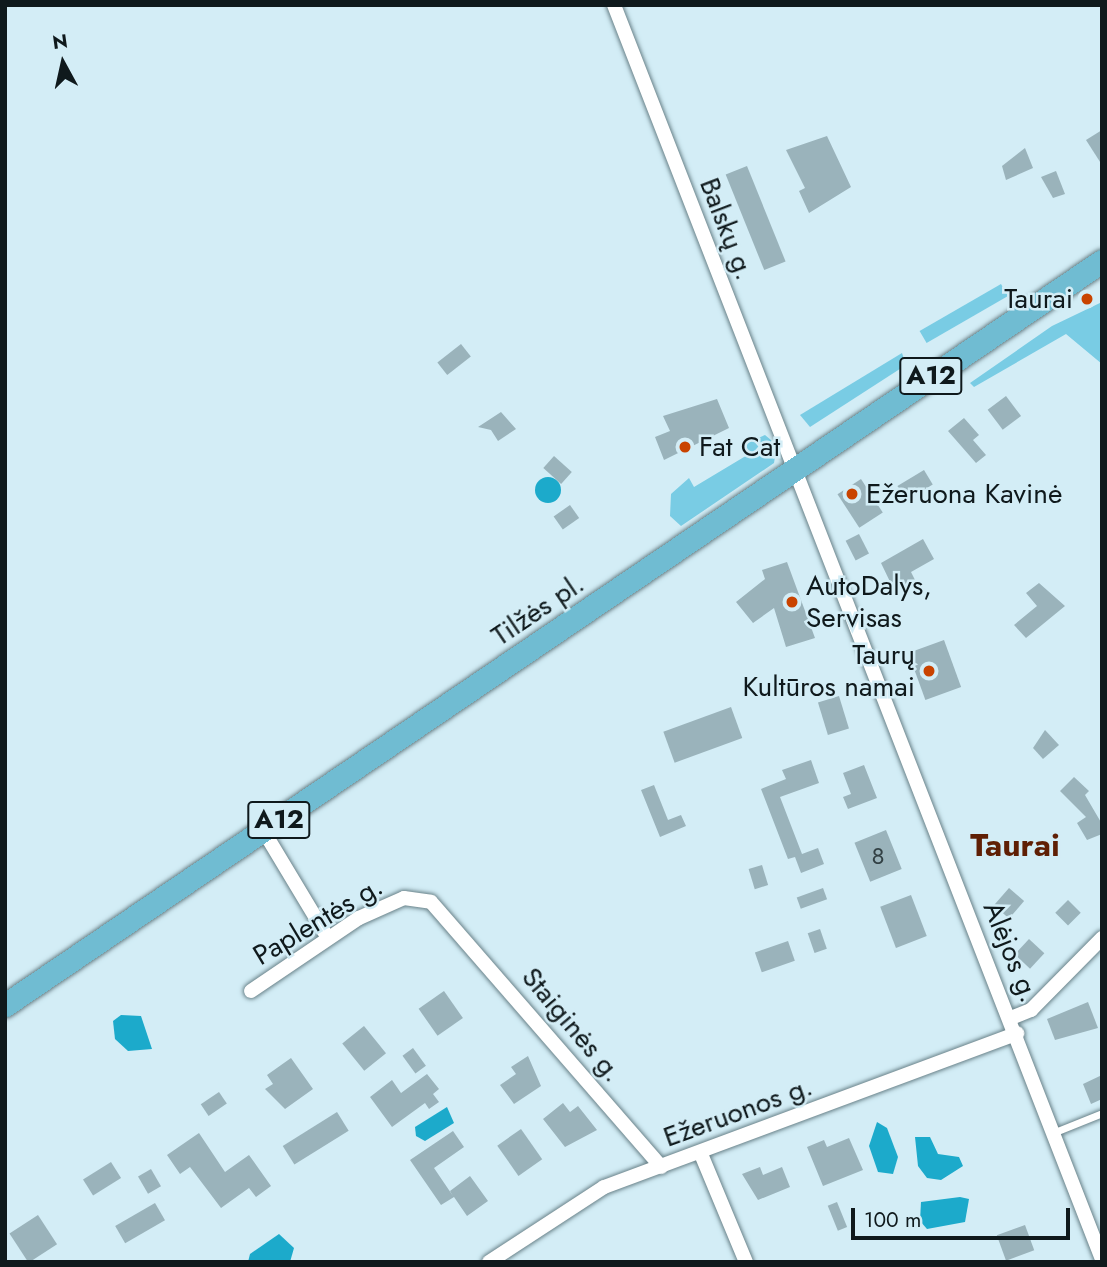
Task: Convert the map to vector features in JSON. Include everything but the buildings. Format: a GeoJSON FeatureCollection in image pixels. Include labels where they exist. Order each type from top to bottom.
{"type":"FeatureCollection","features":[{"type":"Feature","properties":{"kind":"highway","name":"Tilžės pl."},"geometry":{"type":"LineString","coordinates":[[5,1005],[1102,261]]}},
{"type":"Feature","properties":{"kind":"street","name":"Balskų g."},"geometry":{"type":"LineString","coordinates":[[614,5],[799,469]]}},
{"type":"Feature","properties":{"kind":"street","name":"Alėjos g."},"geometry":{"type":"LineString","coordinates":[[799,469],[1102,1259]]}},
{"type":"Feature","properties":{"kind":"street"},"geometry":{"type":"LineString","coordinates":[[263,830],[328,938]]}},
{"type":"Feature","properties":{"kind":"street","name":"Paplentės g."},"geometry":{"type":"LineString","coordinates":[[251,991],[328,938],[404,898],[432,902],[447,916]]}},
{"type":"Feature","properties":{"kind":"street","name":"Staiginės g."},"geometry":{"type":"LineString","coordinates":[[447,916],[660,1167]]}},
{"type":"Feature","properties":{"kind":"street"},"geometry":{"type":"LineString","coordinates":[[1011,1018],[1031,1010],[1102,938]]}},
{"type":"Feature","properties":{"kind":"street","name":"Ežeruonos g."},"geometry":{"type":"LineString","coordinates":[[489,1262],[581,1200],[660,1167],[701,1154],[1017,1033]]}},
{"type":"Feature","properties":{"kind":"street"},"geometry":{"type":"LineString","coordinates":[[701,1154],[746,1262]]}},
{"type":"Feature","properties":{"kind":"lane"},"geometry":{"type":"LineString","coordinates":[[1055,1132],[1102,1113]]}},
{"type":"Feature","properties":{"kind":"shaded area"},"geometry":{"type":"Polygon","coordinates":[[[1001,284],[1008,296],[927,343],[920,331],[1001,284]]]}},
{"type":"Feature","properties":{"kind":"shaded area"},"geometry":{"type":"Polygon","coordinates":[[[1102,302],[1102,364],[1066,334],[974,387],[970,383],[1052,326],[1102,302]]]}},
{"type":"Feature","properties":{"kind":"shaded area"},"geometry":{"type":"Polygon","coordinates":[[[902,353],[906,365],[810,427],[800,415],[902,353]]]}},
{"type":"Feature","properties":{"kind":"shaded area"},"geometry":{"type":"Polygon","coordinates":[[[765,435],[777,445],[774,463],[681,526],[670,516],[671,494],[689,478],[694,487],[749,454],[744,444],[765,435]]]}},
{"type":"Feature","properties":{"kind":"shaded area"},"geometry":{"type":"Polygon","coordinates":[[[548,477],[557,481],[561,490],[557,499],[548,503],[539,499],[535,490],[539,481],[548,477]]]}},
{"type":"Feature","properties":{"kind":"shaded area"},"geometry":{"type":"Polygon","coordinates":[[[121,1015],[141,1016],[152,1049],[128,1051],[115,1039],[113,1021],[121,1015]]]}},
{"type":"Feature","properties":{"kind":"shaded area"},"geometry":{"type":"Polygon","coordinates":[[[447,1107],[454,1123],[425,1141],[416,1136],[415,1127],[447,1107]]]}},
{"type":"Feature","properties":{"kind":"shaded area"},"geometry":{"type":"Polygon","coordinates":[[[877,1122],[887,1128],[898,1157],[893,1174],[878,1172],[869,1146],[877,1122]]]}},
{"type":"Feature","properties":{"kind":"shaded area"},"geometry":{"type":"Polygon","coordinates":[[[915,1137],[930,1137],[938,1154],[959,1157],[963,1166],[941,1180],[927,1178],[918,1166],[915,1137]]]}},
{"type":"Feature","properties":{"kind":"shaded area"},"geometry":{"type":"Polygon","coordinates":[[[960,1197],[969,1199],[965,1222],[927,1229],[920,1221],[921,1202],[960,1197]]]}},
{"type":"Feature","properties":{"kind":"shaded area"},"geometry":{"type":"Polygon","coordinates":[[[279,1234],[294,1248],[290,1262],[248,1262],[250,1254],[279,1234]]]}},
{"type":"Feature","properties":{"kind":"place","name":"Taurai"},"geometry":{"type":"Point","coordinates":[1087,299]}},
{"type":"Feature","properties":{"kind":"place","name":"Fat Cat"},"geometry":{"type":"Point","coordinates":[685,447]}},
{"type":"Feature","properties":{"kind":"place","name":"Ežeruona Kavinė"},"geometry":{"type":"Point","coordinates":[852,494]}},
{"type":"Feature","properties":{"kind":"place","name":"AutoDalys, Servisas"},"geometry":{"type":"Point","coordinates":[792,602]}},
{"type":"Feature","properties":{"kind":"place","name":"Taurų Kultūros namai"},"geometry":{"type":"Point","coordinates":[929,671]}},
{"type":"Feature","properties":{"kind":"district","name":"Taurai"},"geometry":{"type":"Point","coordinates":[1015,845]}}]}
